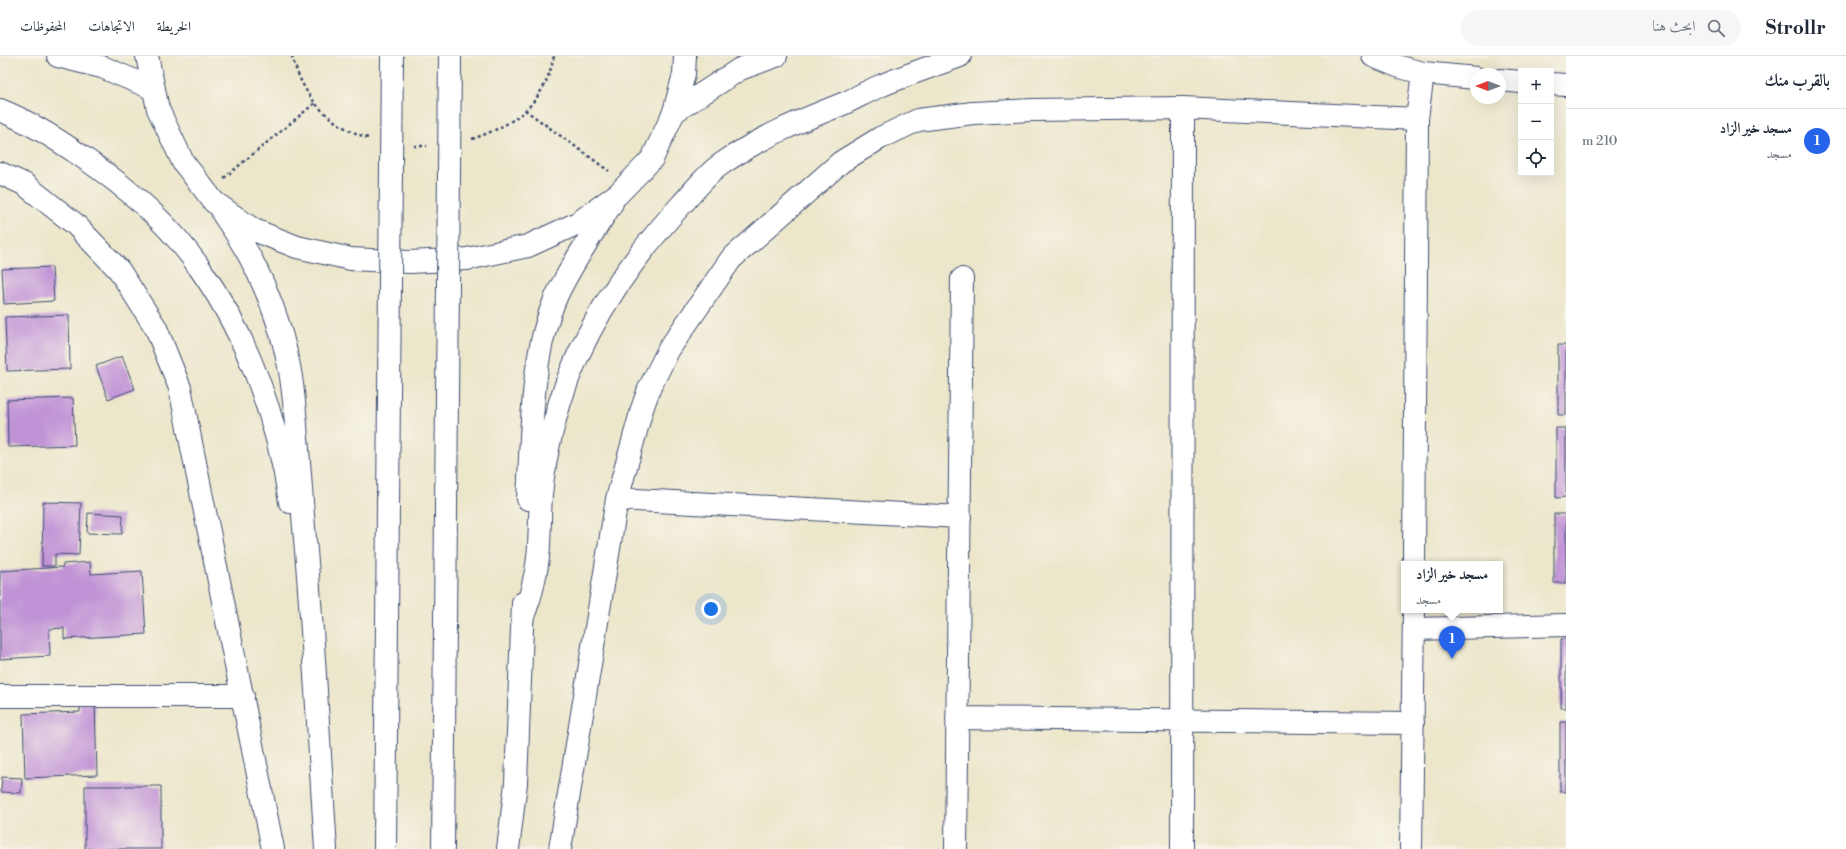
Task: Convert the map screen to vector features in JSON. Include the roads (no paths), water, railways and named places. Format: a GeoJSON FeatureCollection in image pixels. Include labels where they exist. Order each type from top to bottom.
{"type":"FeatureCollection","features":[{"type":"Feature","properties":{"kind":"main road"},"geometry":{"type":"LineString","coordinates":[[58,56],[102,67],[154,89]]}},
{"type":"Feature","properties":{"kind":"main road"},"geometry":{"type":"LineString","coordinates":[[147,56],[158,109],[183,162],[236,232],[254,264],[269,297],[281,332],[289,367],[294,403],[308,572],[326,849]]}},
{"type":"Feature","properties":{"kind":"main road"},"geometry":{"type":"LineString","coordinates":[[385,849],[392,56]]}},
{"type":"Feature","properties":{"kind":"main road"},"geometry":{"type":"LineString","coordinates":[[443,849],[450,56]]}},
{"type":"Feature","properties":{"kind":"main road"},"geometry":{"type":"LineString","coordinates":[[210,197],[254,230],[297,247],[351,259],[410,262],[468,258],[528,246],[578,223],[622,189],[652,159],[674,112],[684,74],[685,56]]}},
{"type":"Feature","properties":{"kind":"main road"},"geometry":{"type":"LineString","coordinates":[[674,112],[740,69],[776,56]]}},
{"type":"Feature","properties":{"kind":"main road"},"geometry":{"type":"LineString","coordinates":[[523,617],[535,580],[538,556],[541,494],[546,458],[554,422],[566,386],[596,319],[616,288],[660,227],[718,166],[749,146],[809,117],[875,88],[960,56]]}},
{"type":"Feature","properties":{"kind":"main road"},"geometry":{"type":"LineString","coordinates":[[1373,56],[1400,67],[1423,73],[1470,77]]}},
{"type":"Feature","properties":{"kind":"main road"},"geometry":{"type":"LineString","coordinates":[[1414,561],[1417,119],[1423,73]]}},
{"type":"Feature","properties":{"kind":"main road"},"geometry":{"type":"LineString","coordinates":[[1506,81],[1518,82]]}},
{"type":"Feature","properties":{"kind":"main road"},"geometry":{"type":"LineString","coordinates":[[1554,84],[1566,85]]}},
{"type":"Feature","properties":{"kind":"main road"},"geometry":{"type":"LineString","coordinates":[[560,849],[617,499],[642,409],[658,370],[679,334],[731,259],[840,162],[880,138],[918,120],[973,113],[1033,110],[1183,108],[1417,119]]}},
{"type":"Feature","properties":{"kind":"main road"},"geometry":{"type":"LineString","coordinates":[[1182,849],[1183,108]]}},
{"type":"Feature","properties":{"kind":"main road"},"geometry":{"type":"LineString","coordinates":[[0,110],[41,129],[100,169],[126,189],[156,217],[201,269],[237,332],[266,404],[287,482],[297,544],[308,572]]}},
{"type":"Feature","properties":{"kind":"main road"},"geometry":{"type":"LineString","coordinates":[[0,173],[24,184],[75,224],[119,270],[156,328],[180,388],[273,849]]}},
{"type":"Feature","properties":{"kind":"main road"},"geometry":{"type":"LineString","coordinates":[[508,849],[516,783],[529,474],[534,400],[541,348],[557,295],[622,189]]}},
{"type":"Feature","properties":{"kind":"main road"},"geometry":{"type":"LineString","coordinates":[[956,849],[962,279]]}},
{"type":"Feature","properties":{"kind":"main road"},"geometry":{"type":"LineString","coordinates":[[617,499],[960,517]]}},
{"type":"Feature","properties":{"kind":"main road"},"geometry":{"type":"LineString","coordinates":[[1411,849],[1414,620],[1566,625]]}},
{"type":"Feature","properties":{"kind":"main road"},"geometry":{"type":"LineString","coordinates":[[0,696],[243,696]]}},
{"type":"Feature","properties":{"kind":"main road"},"geometry":{"type":"LineString","coordinates":[[957,718],[1413,723]]}},
{"type":"Feature","properties":{"kind":"place","name":"مسجد خير الزاد"},"geometry":{"type":"Point","coordinates":[1452,659]}}]}
